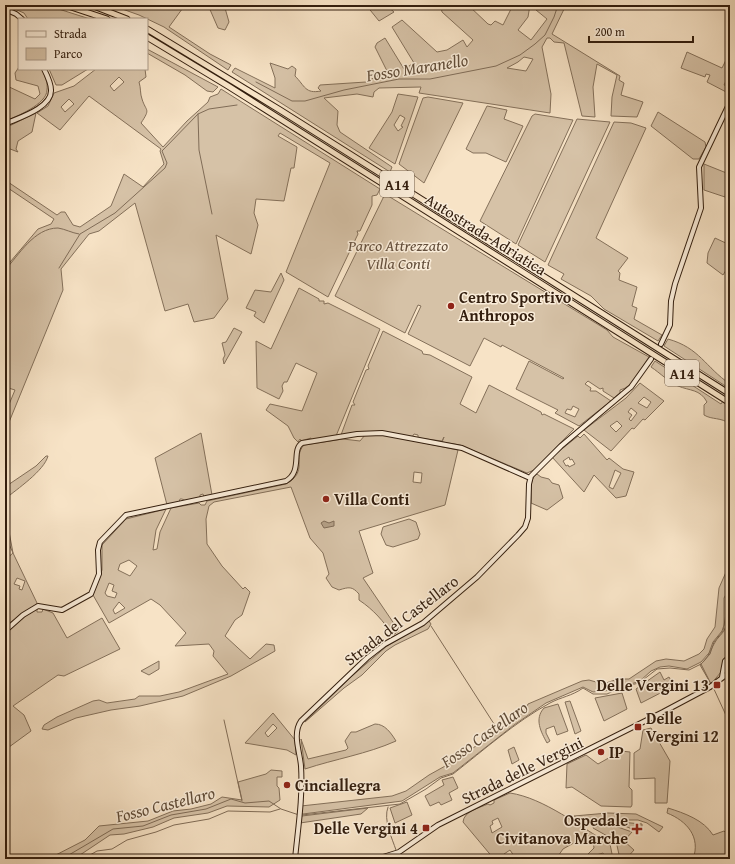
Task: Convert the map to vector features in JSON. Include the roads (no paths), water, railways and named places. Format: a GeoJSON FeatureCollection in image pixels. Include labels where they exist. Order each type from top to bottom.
{"type":"FeatureCollection","features":[{"type":"Feature","properties":{"kind":"highway"},"geometry":{"type":"LineString","coordinates":[[65,5],[104,18]]}},
{"type":"Feature","properties":{"kind":"highway"},"geometry":{"type":"LineString","coordinates":[[91,5],[124,18]]}},
{"type":"Feature","properties":{"kind":"highway","name":"Autostrada Adriatica"},"geometry":{"type":"LineString","coordinates":[[148,30],[250,91],[729,393]]}},
{"type":"Feature","properties":{"kind":"highway","name":"Autostrada Adriatica"},"geometry":{"type":"LineString","coordinates":[[148,38],[235,90],[730,403]]}},
{"type":"Feature","properties":{"kind":"street"},"geometry":{"type":"LineString","coordinates":[[5,9],[21,18]]}},
{"type":"Feature","properties":{"kind":"street"},"geometry":{"type":"LineString","coordinates":[[5,124],[33,111],[48,101],[51,94],[51,88],[44,70]]}},
{"type":"Feature","properties":{"kind":"street"},"geometry":{"type":"LineString","coordinates":[[661,344],[670,324],[671,301],[675,284],[701,208],[699,167],[730,102]]}},
{"type":"Feature","properties":{"kind":"street"},"geometry":{"type":"LineString","coordinates":[[5,631],[18,619],[38,606],[59,610],[91,594],[99,574],[99,545],[102,539],[126,515],[286,481],[292,477],[295,471],[298,447],[301,443],[357,434],[382,433],[462,448],[530,478],[561,446],[631,388],[652,359]]}},
{"type":"Feature","properties":{"kind":"street","name":"Strada del Castellaro"},"geometry":{"type":"LineString","coordinates":[[295,859],[300,813],[301,766],[297,732],[301,721],[367,658],[386,644],[422,623],[477,577],[518,535],[525,527],[528,518],[530,478]]}},
{"type":"Feature","properties":{"kind":"street"},"geometry":{"type":"LineString","coordinates":[[722,677],[725,661],[730,657]]}},
{"type":"Feature","properties":{"kind":"street","name":"Strada delle Vergini"},"geometry":{"type":"LineString","coordinates":[[326,859],[391,855],[399,852],[438,825],[712,686],[730,672],[724,666]]}},
{"type":"Feature","properties":{"kind":"waterway","name":"Fosso Maranello"},"geometry":{"type":"LineString","coordinates":[[256,82],[292,101],[305,101],[344,90],[399,79],[430,79],[496,66],[520,55],[545,35],[558,5]]}},
{"type":"Feature","properties":{"kind":"waterway","name":"Fosso Maranello"},"geometry":{"type":"LineString","coordinates":[[59,268],[80,234],[115,213],[165,168],[167,163],[162,151],[198,114],[209,109],[237,105]]}},
{"type":"Feature","properties":{"kind":"waterway"},"geometry":{"type":"LineString","coordinates":[[198,114],[199,150],[212,214]]}},
{"type":"Feature","properties":{"kind":"waterway","name":"Fosso Maranello"},"geometry":{"type":"LineString","coordinates":[[5,270],[28,243],[42,232],[49,229],[58,228],[79,234]]}},
{"type":"Feature","properties":{"kind":"waterway","name":"Fosso Castellaro"},"geometry":{"type":"LineString","coordinates":[[302,815],[400,804],[426,789],[441,778],[453,774],[512,727],[554,701],[575,693],[583,688],[593,694],[607,694],[622,687],[639,683],[657,669],[670,668],[689,670],[701,664],[710,654],[714,642],[723,631],[727,608],[726,599],[730,590]]}},
{"type":"Feature","properties":{"kind":"waterway"},"geometry":{"type":"LineString","coordinates":[[431,626],[496,727]]}},
{"type":"Feature","properties":{"kind":"waterway"},"geometry":{"type":"LineString","coordinates":[[701,664],[711,684]]}},
{"type":"Feature","properties":{"kind":"waterway"},"geometry":{"type":"LineString","coordinates":[[713,687],[730,724]]}},
{"type":"Feature","properties":{"kind":"waterway"},"geometry":{"type":"LineString","coordinates":[[224,720],[242,801]]}},
{"type":"Feature","properties":{"kind":"waterway","name":"Fosso Castellaro"},"geometry":{"type":"LineString","coordinates":[[62,859],[113,829],[143,826],[171,815],[206,809],[231,799],[245,803],[269,801],[281,809],[299,815]]}},
{"type":"Feature","properties":{"kind":"waterway"},"geometry":{"type":"LineString","coordinates":[[388,807],[387,823],[396,850]]}},
{"type":"Feature","properties":{"kind":"waterway"},"geometry":{"type":"LineString","coordinates":[[83,859],[97,851],[112,849],[127,840],[174,825],[209,819],[228,811],[270,812],[280,809]]}},
{"type":"Feature","properties":{"kind":"waterway"},"geometry":{"type":"LineString","coordinates":[[396,854],[397,859]]}},
{"type":"Feature","properties":{"kind":"place","name":"Centro Sportivo Anthropos"},"geometry":{"type":"Point","coordinates":[451,306]}},
{"type":"Feature","properties":{"kind":"place","name":"Villa Conti"},"geometry":{"type":"Point","coordinates":[326,499]}},
{"type":"Feature","properties":{"kind":"place","name":"Delle Vergini 13"},"geometry":{"type":"Point","coordinates":[717,685]}},
{"type":"Feature","properties":{"kind":"place","name":"Delle Vergini 12"},"geometry":{"type":"Point","coordinates":[638,727]}},
{"type":"Feature","properties":{"kind":"place","name":"IP"},"geometry":{"type":"Point","coordinates":[601,752]}},
{"type":"Feature","properties":{"kind":"place","name":"Cinciallegra"},"geometry":{"type":"Point","coordinates":[287,785]}},
{"type":"Feature","properties":{"kind":"place","name":"Delle Vergini 4"},"geometry":{"type":"Point","coordinates":[426,828]}},
{"type":"Feature","properties":{"kind":"place","name":"Ospedale Civitanova Marche"},"geometry":{"type":"Point","coordinates":[637,829]}},
{"type":"Feature","properties":{"kind":"park label","name":"Parco Attrezzato Villa Conti"},"geometry":{"type":"Point","coordinates":[398,254]}}]}
